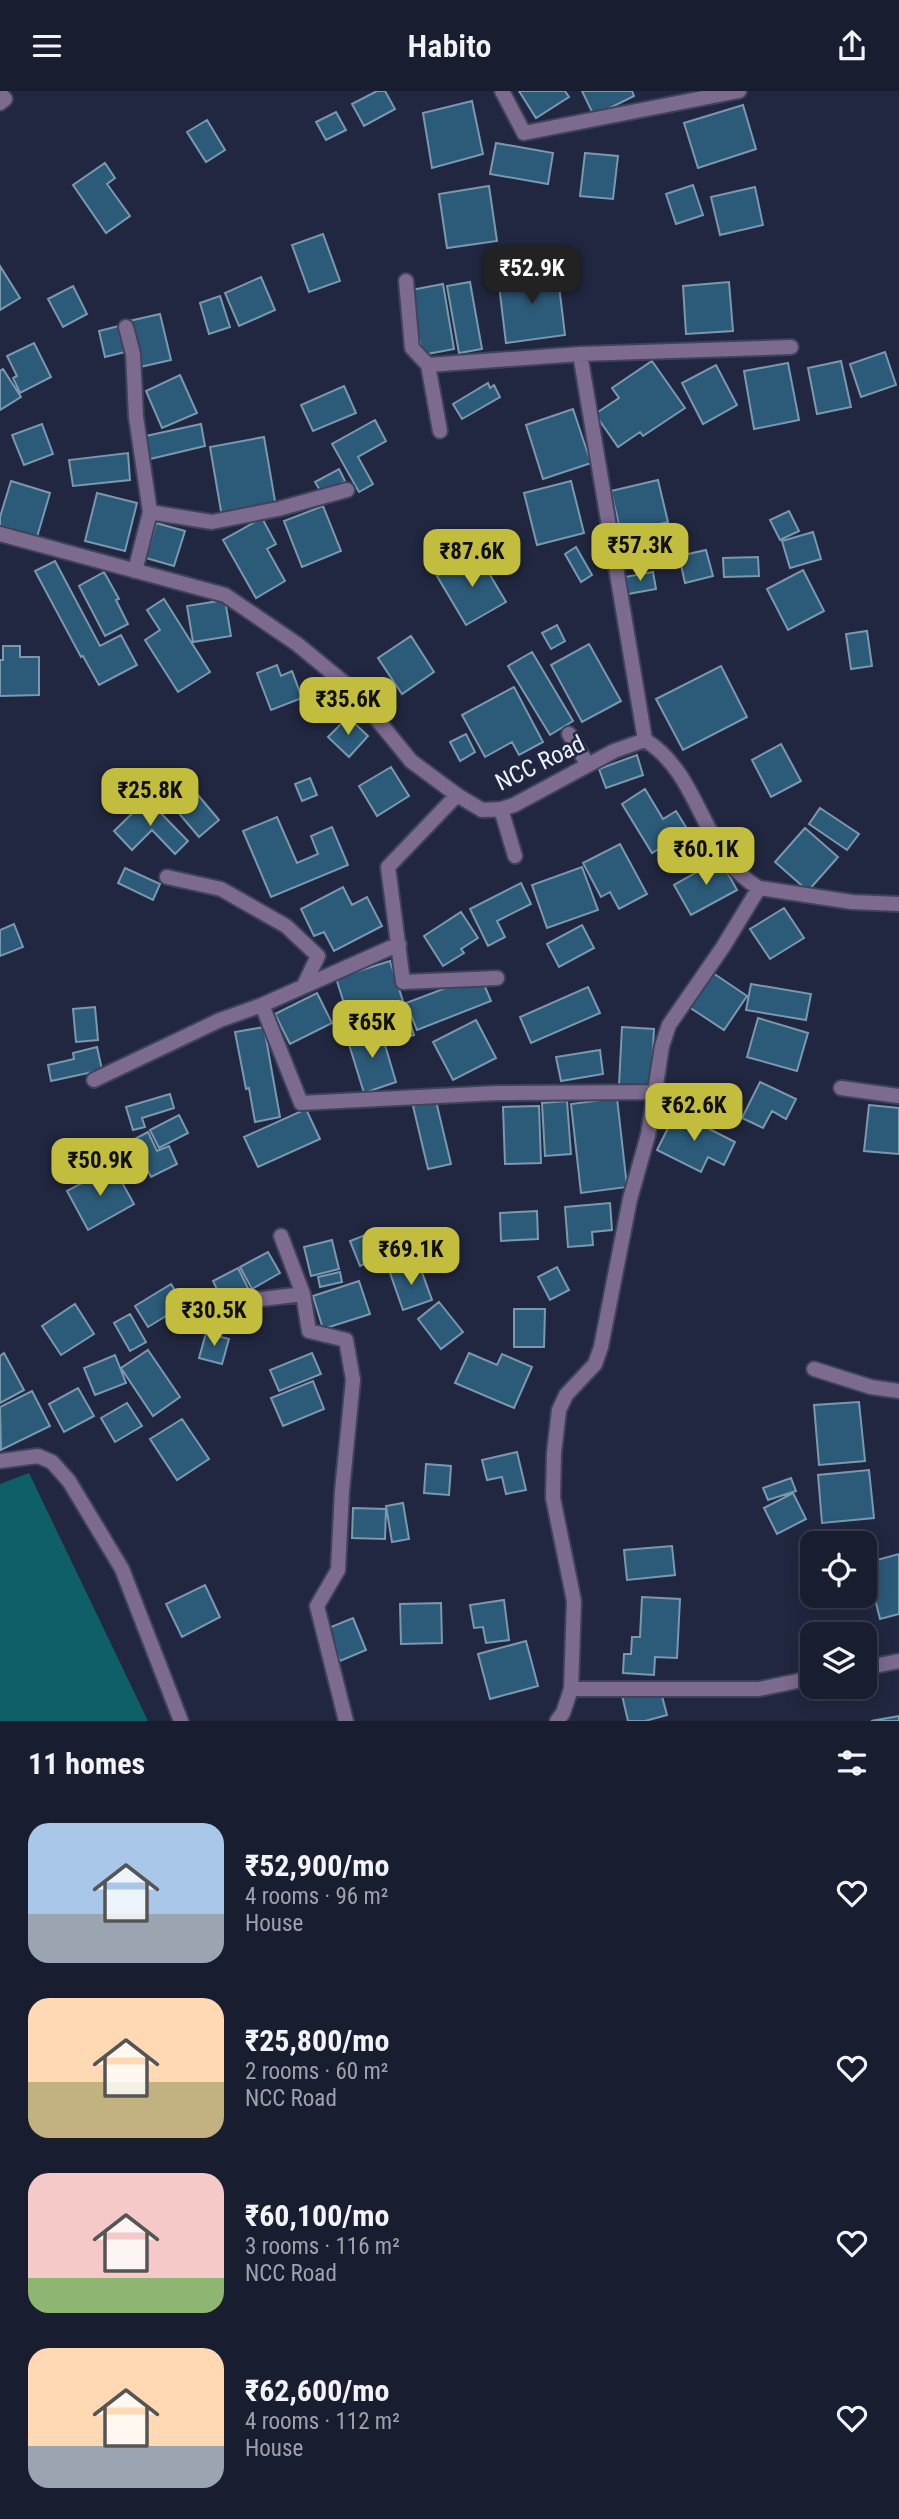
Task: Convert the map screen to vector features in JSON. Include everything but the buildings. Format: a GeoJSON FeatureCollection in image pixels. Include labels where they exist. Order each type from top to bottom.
{"type":"FeatureCollection","features":[{"type":"Feature","properties":{"kind":"street"},"geometry":{"type":"LineString","coordinates":[[502,91],[524,133],[739,91]]}},
{"type":"Feature","properties":{"kind":"street"},"geometry":{"type":"LineString","coordinates":[[0,93],[5,99],[0,103]]}},
{"type":"Feature","properties":{"kind":"street"},"geometry":{"type":"LineString","coordinates":[[405,281],[412,348],[428,365],[440,431]]}},
{"type":"Feature","properties":{"kind":"street"},"geometry":{"type":"LineString","coordinates":[[127,327],[134,354],[136,417],[150,512],[135,571]]}},
{"type":"Feature","properties":{"kind":"street"},"geometry":{"type":"LineString","coordinates":[[428,365],[580,354],[791,347]]}},
{"type":"Feature","properties":{"kind":"street"},"geometry":{"type":"LineString","coordinates":[[580,354],[645,740],[661,750],[675,766],[722,852],[747,881],[759,888],[852,902],[899,904]]}},
{"type":"Feature","properties":{"kind":"street"},"geometry":{"type":"LineString","coordinates":[[150,512],[212,522],[278,509],[347,490]]}},
{"type":"Feature","properties":{"kind":"street","name":"NCC Road"},"geometry":{"type":"LineString","coordinates":[[0,534],[225,595],[298,644],[353,689],[411,761],[482,810],[501,810],[526,800],[588,765],[645,740]]}},
{"type":"Feature","properties":{"kind":"street"},"geometry":{"type":"LineString","coordinates":[[569,734],[588,765]]}},
{"type":"Feature","properties":{"kind":"street"},"geometry":{"type":"LineString","coordinates":[[457,795],[388,867],[403,982],[497,978]]}},
{"type":"Feature","properties":{"kind":"street"},"geometry":{"type":"LineString","coordinates":[[501,810],[515,856]]}},
{"type":"Feature","properties":{"kind":"street"},"geometry":{"type":"LineString","coordinates":[[167,877],[221,889],[286,926],[318,955],[303,987]]}},
{"type":"Feature","properties":{"kind":"street"},"geometry":{"type":"LineString","coordinates":[[556,1721],[563,1713],[571,1689],[574,1601],[553,1498],[559,1410],[566,1395],[595,1364],[601,1347],[630,1199],[648,1135],[662,1046],[669,1025],[723,947],[759,888]]}},
{"type":"Feature","properties":{"kind":"street"},"geometry":{"type":"LineString","coordinates":[[94,1080],[220,1020],[262,1005],[398,944]]}},
{"type":"Feature","properties":{"kind":"street"},"geometry":{"type":"LineString","coordinates":[[262,1005],[301,1103],[497,1093],[654,1092]]}},
{"type":"Feature","properties":{"kind":"street"},"geometry":{"type":"LineString","coordinates":[[841,1088],[899,1096]]}},
{"type":"Feature","properties":{"kind":"street"},"geometry":{"type":"LineString","coordinates":[[281,1236],[303,1294],[309,1331],[346,1340],[353,1380],[342,1491],[338,1570],[317,1607],[346,1721]]}},
{"type":"Feature","properties":{"kind":"street"},"geometry":{"type":"LineString","coordinates":[[237,1302],[303,1294]]}},
{"type":"Feature","properties":{"kind":"street"},"geometry":{"type":"LineString","coordinates":[[814,1369],[872,1387],[899,1391]]}},
{"type":"Feature","properties":{"kind":"street"},"geometry":{"type":"LineString","coordinates":[[0,1461],[38,1456],[52,1462],[69,1481],[122,1569],[181,1721]]}},
{"type":"Feature","properties":{"kind":"street"},"geometry":{"type":"LineString","coordinates":[[877,1665],[899,1661]]}},
{"type":"Feature","properties":{"kind":"street"},"geometry":{"type":"LineString","coordinates":[[571,1689],[759,1689],[800,1680]]}},
{"type":"Feature","properties":{"kind":"shaded area"},"geometry":{"type":"Polygon","coordinates":[[[29,1473],[148,1721],[0,1721],[0,1484],[29,1473]]]}}]}
